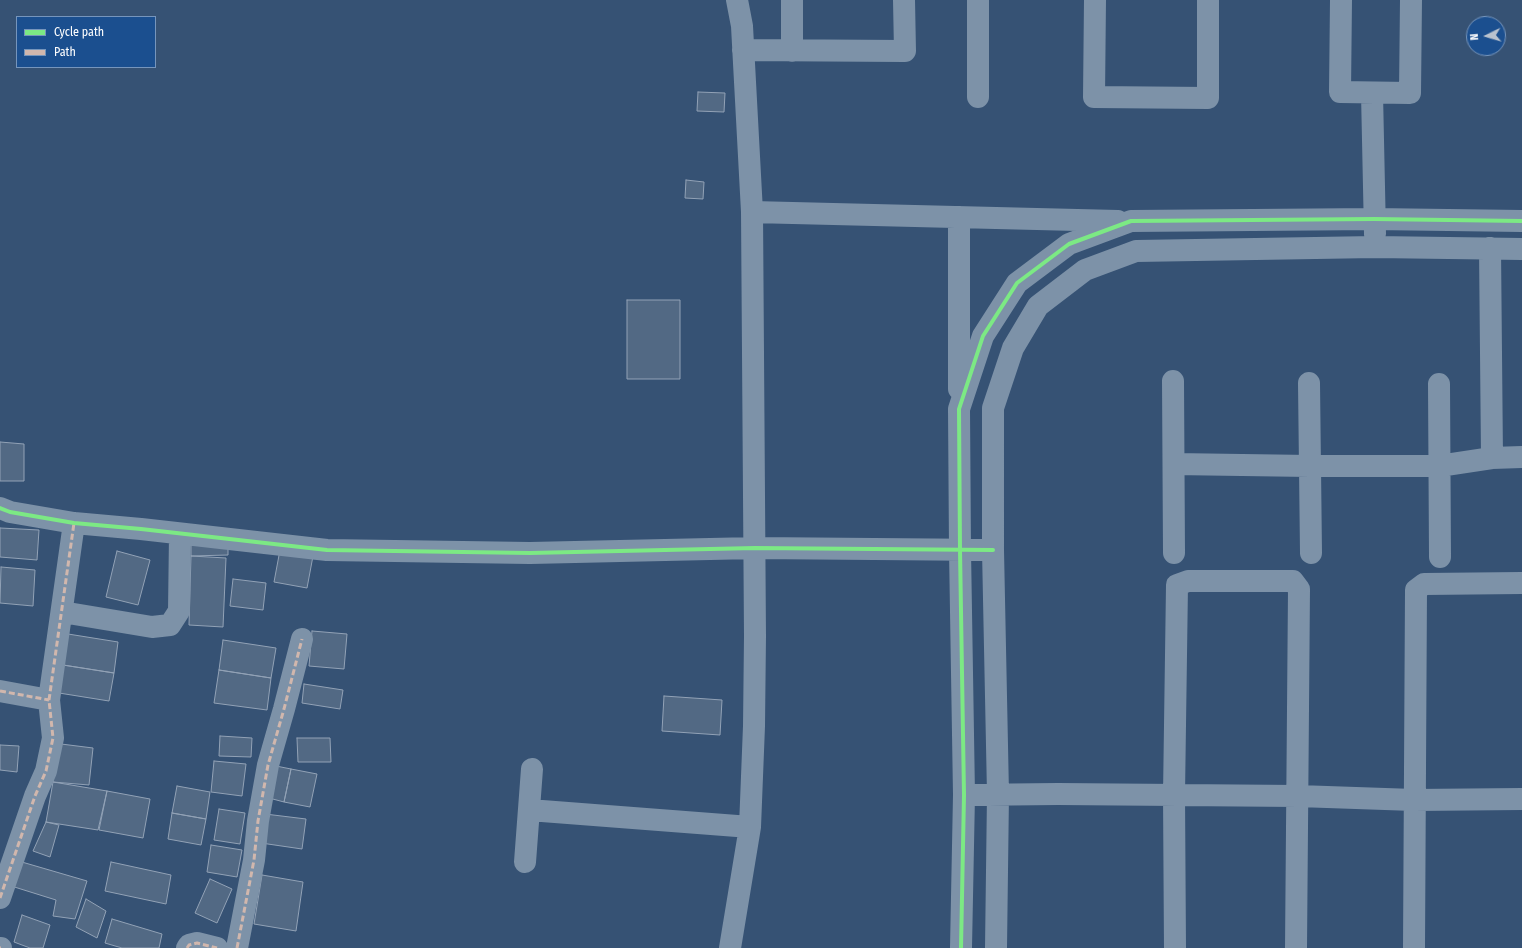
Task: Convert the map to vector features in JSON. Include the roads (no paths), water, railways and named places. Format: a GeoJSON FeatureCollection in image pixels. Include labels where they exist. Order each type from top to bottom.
{"type":"FeatureCollection","features":[{"type":"Feature","properties":{"kind":"street"},"geometry":{"type":"LineString","coordinates":[[730,948],[750,827],[754,726],[755,548],[752,212],[742,26],[737,0]]}},
{"type":"Feature","properties":{"kind":"street"},"geometry":{"type":"LineString","coordinates":[[792,0],[792,51]]}},
{"type":"Feature","properties":{"kind":"street"},"geometry":{"type":"LineString","coordinates":[[743,50],[905,51],[904,0]]}},
{"type":"Feature","properties":{"kind":"street"},"geometry":{"type":"LineString","coordinates":[[978,0],[978,97]]}},
{"type":"Feature","properties":{"kind":"street"},"geometry":{"type":"LineString","coordinates":[[1095,0],[1094,97],[1200,98],[1208,98],[1208,0]]}},
{"type":"Feature","properties":{"kind":"street"},"geometry":{"type":"LineString","coordinates":[[1341,0],[1340,92],[1372,93],[1410,93],[1411,0]]}},
{"type":"Feature","properties":{"kind":"street"},"geometry":{"type":"LineString","coordinates":[[1372,93],[1375,247]]}},
{"type":"Feature","properties":{"kind":"street"},"geometry":{"type":"LineString","coordinates":[[752,212],[1131,221],[1374,219],[1522,221]]}},
{"type":"Feature","properties":{"kind":"street"},"geometry":{"type":"LineString","coordinates":[[959,217],[960,550],[964,795],[961,948]]}},
{"type":"Feature","properties":{"kind":"street"},"geometry":{"type":"LineString","coordinates":[[960,409],[983,336],[1017,284],[1069,244],[1131,221]]}},
{"type":"Feature","properties":{"kind":"street"},"geometry":{"type":"LineString","coordinates":[[996,948],[998,794],[993,550],[993,408],[1012,348],[1038,306],[1086,270],[1136,251],[1375,247],[1522,249]]}},
{"type":"Feature","properties":{"kind":"street"},"geometry":{"type":"LineString","coordinates":[[1490,248],[1492,458]]}},
{"type":"Feature","properties":{"kind":"street"},"geometry":{"type":"LineString","coordinates":[[1173,381],[1174,553]]}},
{"type":"Feature","properties":{"kind":"street"},"geometry":{"type":"LineString","coordinates":[[1309,383],[1310,553]]}},
{"type":"Feature","properties":{"kind":"street"},"geometry":{"type":"LineString","coordinates":[[1439,384],[1440,557]]}},
{"type":"Feature","properties":{"kind":"street"},"geometry":{"type":"LineString","coordinates":[[1174,464],[1439,466],[1492,458],[1522,457]]}},
{"type":"Feature","properties":{"kind":"street"},"geometry":{"type":"LineString","coordinates":[[0,508],[10,512],[74,523],[334,550],[530,553],[755,548],[993,550]]}},
{"type":"Feature","properties":{"kind":"street"},"geometry":{"type":"LineString","coordinates":[[0,898],[35,796],[46,771],[53,738],[49,700],[74,523]]}},
{"type":"Feature","properties":{"kind":"street"},"geometry":{"type":"LineString","coordinates":[[62,612],[152,627],[170,625],[179,611],[180,534]]}},
{"type":"Feature","properties":{"kind":"street"},"geometry":{"type":"LineString","coordinates":[[1175,948],[1174,795],[1177,584],[1188,581],[1293,581],[1299,589],[1296,948]]}},
{"type":"Feature","properties":{"kind":"street"},"geometry":{"type":"LineString","coordinates":[[1414,948],[1416,590],[1424,584],[1522,583]]}},
{"type":"Feature","properties":{"kind":"street"},"geometry":{"type":"LineString","coordinates":[[237,948],[254,860],[258,820],[268,765],[302,639]]}},
{"type":"Feature","properties":{"kind":"street"},"geometry":{"type":"LineString","coordinates":[[0,691],[49,700]]}},
{"type":"Feature","properties":{"kind":"street"},"geometry":{"type":"LineString","coordinates":[[525,862],[532,769]]}},
{"type":"Feature","properties":{"kind":"street"},"geometry":{"type":"LineString","coordinates":[[964,795],[1298,796],[1414,800],[1522,799]]}},
{"type":"Feature","properties":{"kind":"street"},"geometry":{"type":"LineString","coordinates":[[529,810],[750,827]]}},
{"type":"Feature","properties":{"kind":"street"},"geometry":{"type":"LineString","coordinates":[[187,948],[189,944],[197,943],[217,948]]}}]}
